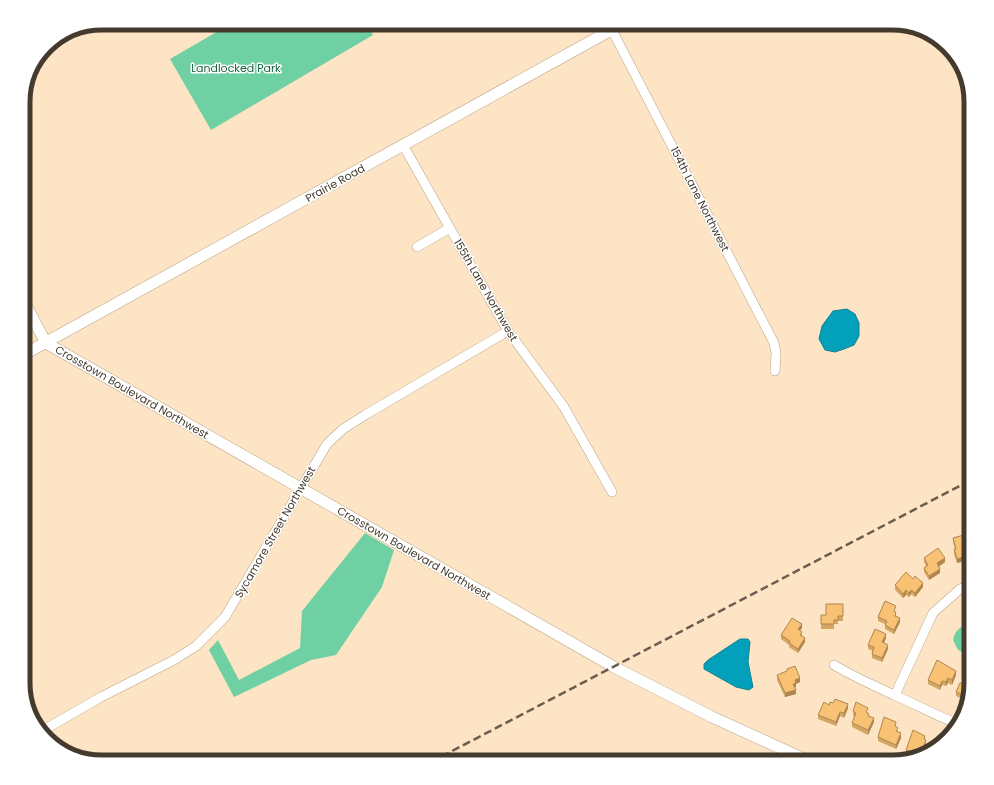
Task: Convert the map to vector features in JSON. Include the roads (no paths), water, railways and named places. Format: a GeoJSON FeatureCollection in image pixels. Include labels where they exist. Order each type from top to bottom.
{"type":"FeatureCollection","features":[{"type":"Feature","properties":{"kind":"street","name":"Prairie Road"},"geometry":{"type":"LineString","coordinates":[[46,343],[612,30]]}},
{"type":"Feature","properties":{"kind":"street","name":"154th Lane Northwest"},"geometry":{"type":"LineString","coordinates":[[612,30],[774,343],[776,353],[775,371]]}},
{"type":"Feature","properties":{"kind":"street","name":"155th Lane Northwest"},"geometry":{"type":"LineString","coordinates":[[403,145],[508,331],[564,407],[612,492]]}},
{"type":"Feature","properties":{"kind":"street"},"geometry":{"type":"LineString","coordinates":[[417,247],[450,228]]}},
{"type":"Feature","properties":{"kind":"street"},"geometry":{"type":"LineString","coordinates":[[30,313],[46,343]]}},
{"type":"Feature","properties":{"kind":"street","name":"Sycamore Street Northwest"},"geometry":{"type":"LineString","coordinates":[[46,728],[101,697],[174,660],[196,646],[226,616],[327,444],[343,429],[508,331]]}},
{"type":"Feature","properties":{"kind":"street","name":"Crosstown Boulevard Northwest"},"geometry":{"type":"LineString","coordinates":[[30,351],[46,343],[614,667],[712,717],[796,755]]}},
{"type":"Feature","properties":{"kind":"street"},"geometry":{"type":"LineString","coordinates":[[895,695],[933,613],[964,587]]}},
{"type":"Feature","properties":{"kind":"street"},"geometry":{"type":"LineString","coordinates":[[834,664],[853,677],[895,695],[928,712],[952,722]]}},
{"type":"Feature","properties":{"kind":"water"},"geometry":{"type":"Polygon","coordinates":[[[847,309],[855,314],[859,323],[859,336],[854,345],[835,352],[825,350],[819,339],[822,326],[833,311],[847,309]]]}},
{"type":"Feature","properties":{"kind":"water"},"geometry":{"type":"Polygon","coordinates":[[[740,639],[748,639],[750,642],[748,662],[753,687],[749,690],[736,687],[704,669],[704,664],[708,660],[740,639]]]}},
{"type":"Feature","properties":{"kind":"railway"},"geometry":{"type":"LineString","coordinates":[[444,755],[964,484]]}},
{"type":"Feature","properties":{"kind":"park label","name":"Landlocked Park"},"geometry":{"type":"Point","coordinates":[236,68]}}]}
